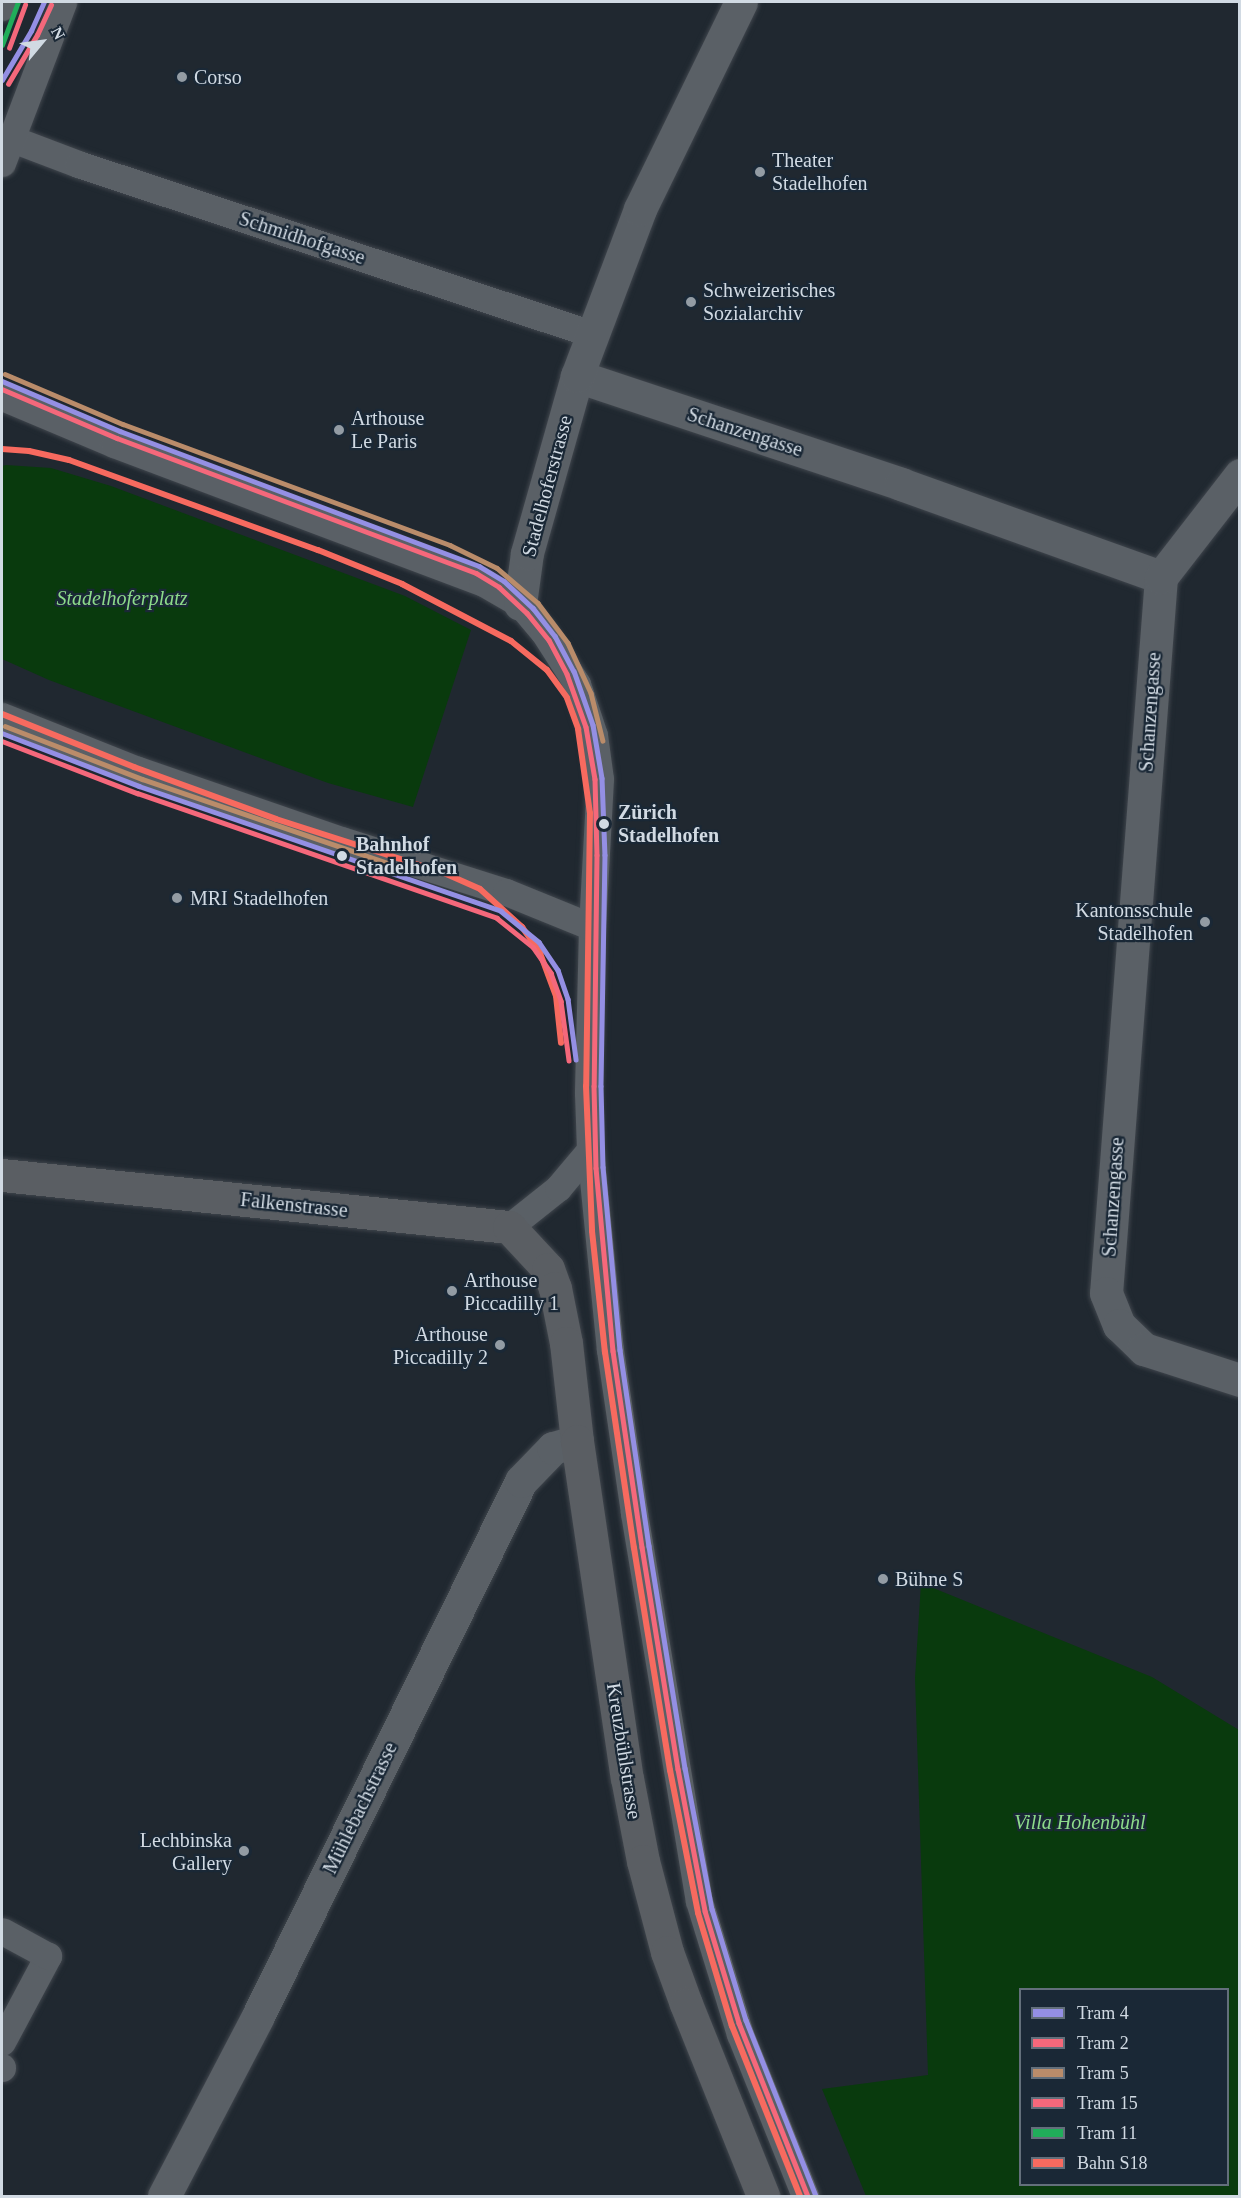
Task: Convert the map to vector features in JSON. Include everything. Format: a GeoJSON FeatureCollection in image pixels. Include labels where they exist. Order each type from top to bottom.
{"type":"FeatureCollection","features":[{"type":"Feature","properties":{"kind":"main road","name":"Falkenstrasse"},"geometry":{"type":"LineString","coordinates":[[2,1175],[509,1227]]}},
{"type":"Feature","properties":{"kind":"main road","name":"Kreuzbühlstrasse"},"geometry":{"type":"LineString","coordinates":[[509,1227],[548,1269],[555,1288],[566,1344],[577,1441],[627,1778],[643,1861],[667,1952],[763,2196]]}},
{"type":"Feature","properties":{"kind":"street","name":"Stadelhoferstrasse"},"geometry":{"type":"LineString","coordinates":[[520,604],[527,553],[577,376],[592,334],[640,209],[741,2]]}},
{"type":"Feature","properties":{"kind":"street","name":"Schanzengasse"},"geometry":{"type":"LineString","coordinates":[[577,376],[901,484],[1161,577],[1106,1293],[1119,1325],[1144,1349],[1239,1380]]}},
{"type":"Feature","properties":{"kind":"street"},"geometry":{"type":"LineString","coordinates":[[1161,577],[1239,476]]}},
{"type":"Feature","properties":{"kind":"street","name":"Mühlebachstrasse"},"geometry":{"type":"LineString","coordinates":[[164,2196],[257,2018],[521,1481],[553,1448],[577,1441]]}},
{"type":"Feature","properties":{"kind":"lane"},"geometry":{"type":"LineString","coordinates":[[2,7],[3,2]]}},
{"type":"Feature","properties":{"kind":"lane"},"geometry":{"type":"LineString","coordinates":[[2,164],[63,2]]}},
{"type":"Feature","properties":{"kind":"lane","name":"Schmidhofgasse"},"geometry":{"type":"LineString","coordinates":[[12,139],[78,164],[592,334]]}},
{"type":"Feature","properties":{"kind":"lane"},"geometry":{"type":"LineString","coordinates":[[2,397],[114,444],[472,578],[520,604],[543,631],[577,684],[594,735],[600,779],[592,927],[588,1093],[590,1150],[602,1283],[620,1419],[699,1901],[735,2018],[805,2196]]}},
{"type":"Feature","properties":{"kind":"lane"},"geometry":{"type":"LineString","coordinates":[[2,716],[138,770],[341,840],[506,892],[592,927]]}},
{"type":"Feature","properties":{"kind":"lane"},"geometry":{"type":"LineString","coordinates":[[509,1227],[558,1188],[590,1150]]}},
{"type":"Feature","properties":{"kind":"lane"},"geometry":{"type":"LineString","coordinates":[[2,1931],[48,1956],[2,2042]]}},
{"type":"Feature","properties":{"kind":"green space","name":"Stadelhoferplatz"},"geometry":{"type":"Polygon","coordinates":[[[2,466],[51,468],[111,486],[405,596],[471,630],[413,807],[328,783],[49,680],[2,659],[2,466]]]}},
{"type":"Feature","properties":{"kind":"green space","name":"Villa Hohenbühl"},"geometry":{"type":"Polygon","coordinates":[[[921,1583],[1152,1677],[1239,1730],[1239,2196],[866,2196],[822,2089],[928,2075],[915,1678],[921,1583]]]}},
{"type":"Feature","properties":{"kind":"tram line","name":"11"},"geometry":{"type":"LineString","coordinates":[[2,45],[18,2]]}},
{"type":"Feature","properties":{"kind":"tram line","name":"4"},"geometry":{"type":"LineString","coordinates":[[2,80],[31,31],[44,2]]}},
{"type":"Feature","properties":{"kind":"tram line","name":"2"},"geometry":{"type":"LineString","coordinates":[[9,48],[25,5]]}},
{"type":"Feature","properties":{"kind":"tram line","name":"15"},"geometry":{"type":"LineString","coordinates":[[8,84],[37,35],[51,5]]}},
{"type":"Feature","properties":{"kind":"tram line","name":"5"},"geometry":{"type":"LineString","coordinates":[[5,374],[123,424],[450,545],[497,568],[538,603],[568,643],[591,693],[603,741]]}},
{"type":"Feature","properties":{"kind":"tram line","name":"4"},"geometry":{"type":"LineString","coordinates":[[2,381],[120,431],[479,566],[504,581],[533,608],[555,636],[574,671],[593,725],[602,778],[605,855],[601,1086],[603,1167],[620,1350],[649,1546],[685,1768],[712,1909],[746,2020],[816,2196]]}},
{"type":"Feature","properties":{"kind":"tram line","name":"2"},"geometry":{"type":"LineString","coordinates":[[2,389],[117,438],[476,573],[499,587],[527,613],[549,640],[567,674],[586,727],[595,779],[597,855],[594,1086],[596,1168],[613,1351],[642,1547],[678,1769],[705,1911],[739,2023],[808,2196]]}},
{"type":"Feature","properties":{"kind":"tram line","name":"5"},"geometry":{"type":"LineString","coordinates":[[5,726],[142,779],[393,865]]}},
{"type":"Feature","properties":{"kind":"tram line","name":"4"},"geometry":{"type":"LineString","coordinates":[[2,733],[139,786],[501,911],[539,942],[558,970],[568,999],[576,1059]]}},
{"type":"Feature","properties":{"kind":"tram line","name":"2"},"geometry":{"type":"LineString","coordinates":[[2,741],[137,793],[497,918],[533,947],[551,973],[561,1001],[569,1060]]}},
{"type":"Feature","properties":{"kind":"rail line","name":"S18"},"geometry":{"type":"LineString","coordinates":[[2,449],[29,451],[69,460],[318,550],[402,584],[511,641],[547,670],[567,698],[578,729],[590,813],[586,1086],[592,1231],[605,1352],[634,1548],[670,1770],[698,1913],[732,2026],[800,2196]]}},
{"type":"Feature","properties":{"kind":"rail line","name":"S18"},"geometry":{"type":"LineString","coordinates":[[2,714],[134,767],[276,819],[444,873],[480,889],[522,927],[540,953],[556,996],[561,1043]]}},
{"type":"Feature","properties":{"kind":"place","name":"Corso"},"geometry":{"type":"Point","coordinates":[182,77]}},
{"type":"Feature","properties":{"kind":"place","name":"Theater Stadelhofen"},"geometry":{"type":"Point","coordinates":[760,172]}},
{"type":"Feature","properties":{"kind":"place","name":"Schweizerisches Sozialarchiv"},"geometry":{"type":"Point","coordinates":[691,302]}},
{"type":"Feature","properties":{"kind":"place","name":"Arthouse Le Paris"},"geometry":{"type":"Point","coordinates":[339,430]}},
{"type":"Feature","properties":{"kind":"place","name":"Zürich Stadelhofen"},"geometry":{"type":"Point","coordinates":[604,824]}},
{"type":"Feature","properties":{"kind":"place","name":"Bahnhof Stadelhofen"},"geometry":{"type":"Point","coordinates":[342,856]}},
{"type":"Feature","properties":{"kind":"place","name":"MRI Stadelhofen"},"geometry":{"type":"Point","coordinates":[177,898]}},
{"type":"Feature","properties":{"kind":"place","name":"Kantonsschule Stadelhofen"},"geometry":{"type":"Point","coordinates":[1205,922]}},
{"type":"Feature","properties":{"kind":"place","name":"Arthouse Piccadilly 1"},"geometry":{"type":"Point","coordinates":[452,1291]}},
{"type":"Feature","properties":{"kind":"place","name":"Arthouse Piccadilly 2"},"geometry":{"type":"Point","coordinates":[500,1345]}},
{"type":"Feature","properties":{"kind":"place","name":"Bühne S"},"geometry":{"type":"Point","coordinates":[883,1579]}},
{"type":"Feature","properties":{"kind":"place","name":"Lechbinska Gallery"},"geometry":{"type":"Point","coordinates":[244,1851]}}]}
